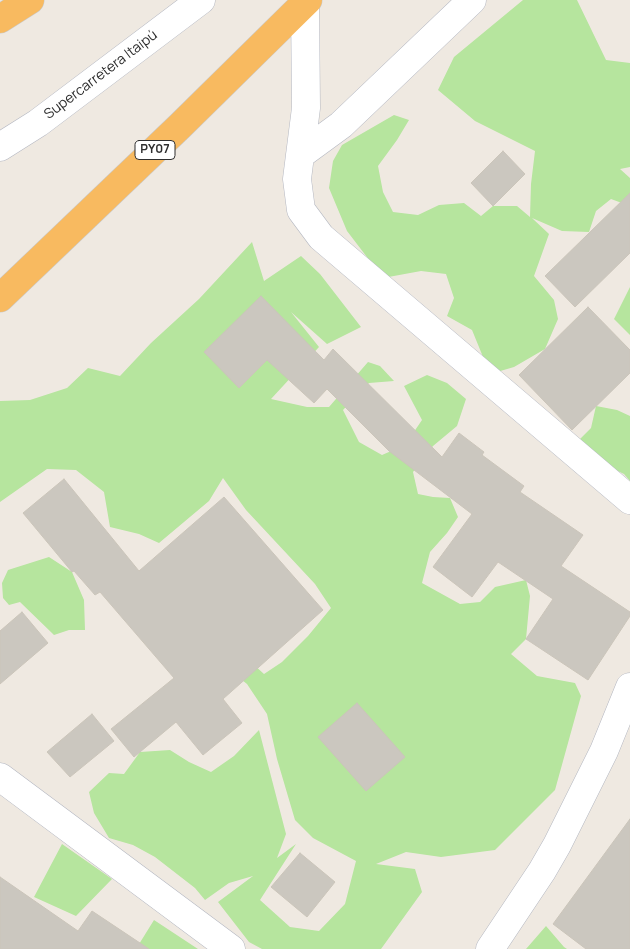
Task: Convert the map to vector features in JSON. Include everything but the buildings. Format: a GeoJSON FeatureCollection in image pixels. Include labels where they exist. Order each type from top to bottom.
{"type":"FeatureCollection","features":[{"type":"Feature","properties":{"kind":"highway"},"geometry":{"type":"LineString","coordinates":[[0,19],[30,0]]}},
{"type":"Feature","properties":{"kind":"highway","name":"PY07"},"geometry":{"type":"LineString","coordinates":[[0,298],[306,2]]}},
{"type":"Feature","properties":{"kind":"street","name":"Supercarretera Itaipú"},"geometry":{"type":"LineString","coordinates":[[0,147],[38,122],[201,0]]}},
{"type":"Feature","properties":{"kind":"street"},"geometry":{"type":"LineString","coordinates":[[300,155],[341,126],[472,0]]}},
{"type":"Feature","properties":{"kind":"street"},"geometry":{"type":"LineString","coordinates":[[306,2],[306,108],[297,178],[301,210],[320,237],[630,500]]}},
{"type":"Feature","properties":{"kind":"street"},"geometry":{"type":"LineString","coordinates":[[490,949],[557,845],[604,751],[630,687]]}},
{"type":"Feature","properties":{"kind":"street"},"geometry":{"type":"LineString","coordinates":[[0,777],[231,949]]}},
{"type":"Feature","properties":{"kind":"green space"},"geometry":{"type":"Polygon","coordinates":[[[523,0],[577,0],[606,60],[630,63],[630,167],[620,169],[630,178],[630,206],[611,199],[596,211],[589,232],[562,231],[532,218],[549,234],[534,276],[554,300],[558,319],[545,349],[514,367],[490,374],[472,330],[447,316],[454,298],[446,274],[421,271],[383,278],[347,231],[329,188],[333,161],[342,145],[394,115],[409,120],[378,166],[383,192],[393,212],[418,215],[439,205],[464,203],[481,216],[493,206],[517,206],[530,217],[535,151],[475,121],[438,90],[454,57],[523,0]]]}},
{"type":"Feature","properties":{"kind":"green space"},"geometry":{"type":"Polygon","coordinates":[[[252,242],[264,281],[301,256],[320,274],[361,327],[327,344],[291,312],[319,347],[271,399],[307,407],[329,407],[368,362],[380,366],[394,381],[369,383],[343,410],[359,442],[382,455],[405,445],[422,420],[404,386],[427,375],[447,383],[466,399],[457,426],[433,446],[413,472],[418,494],[450,498],[458,517],[430,552],[422,583],[460,604],[480,602],[495,587],[526,580],[530,596],[526,639],[511,654],[537,676],[575,683],[581,696],[555,790],[495,850],[441,857],[406,852],[376,864],[415,869],[422,892],[381,949],[262,949],[249,942],[218,902],[253,876],[229,883],[205,900],[195,888],[155,857],[133,845],[109,838],[94,813],[89,792],[109,773],[124,774],[140,752],[170,750],[189,762],[211,772],[234,756],[259,730],[286,834],[277,858],[296,844],[260,900],[290,927],[319,931],[345,904],[356,861],[313,838],[295,820],[277,759],[267,714],[247,684],[227,668],[241,653],[264,674],[282,662],[308,636],[331,608],[315,584],[246,510],[223,478],[209,501],[159,543],[139,534],[110,527],[104,492],[76,470],[47,469],[0,502],[0,401],[30,400],[67,388],[88,368],[120,376],[151,343],[199,299],[252,242]]]}},
{"type":"Feature","properties":{"kind":"green space"},"geometry":{"type":"Polygon","coordinates":[[[630,287],[630,335],[614,319],[630,287]]]}},
{"type":"Feature","properties":{"kind":"green space"},"geometry":{"type":"Polygon","coordinates":[[[596,406],[617,410],[630,416],[630,481],[624,474],[599,462],[579,440],[591,428],[596,406]]]}},
{"type":"Feature","properties":{"kind":"green space"},"geometry":{"type":"Polygon","coordinates":[[[49,557],[72,572],[84,600],[85,630],[69,630],[54,635],[20,602],[9,605],[3,598],[2,583],[8,570],[49,557]]]}},
{"type":"Feature","properties":{"kind":"green space"},"geometry":{"type":"Polygon","coordinates":[[[62,844],[112,879],[76,916],[34,897],[62,844]]]}},
{"type":"Feature","properties":{"kind":"green space"},"geometry":{"type":"Polygon","coordinates":[[[154,920],[198,949],[136,949],[154,920]]]}},
{"type":"Feature","properties":{"kind":"green space"},"geometry":{"type":"Polygon","coordinates":[[[546,926],[564,947],[567,949],[526,949],[546,926]]]}}]}
